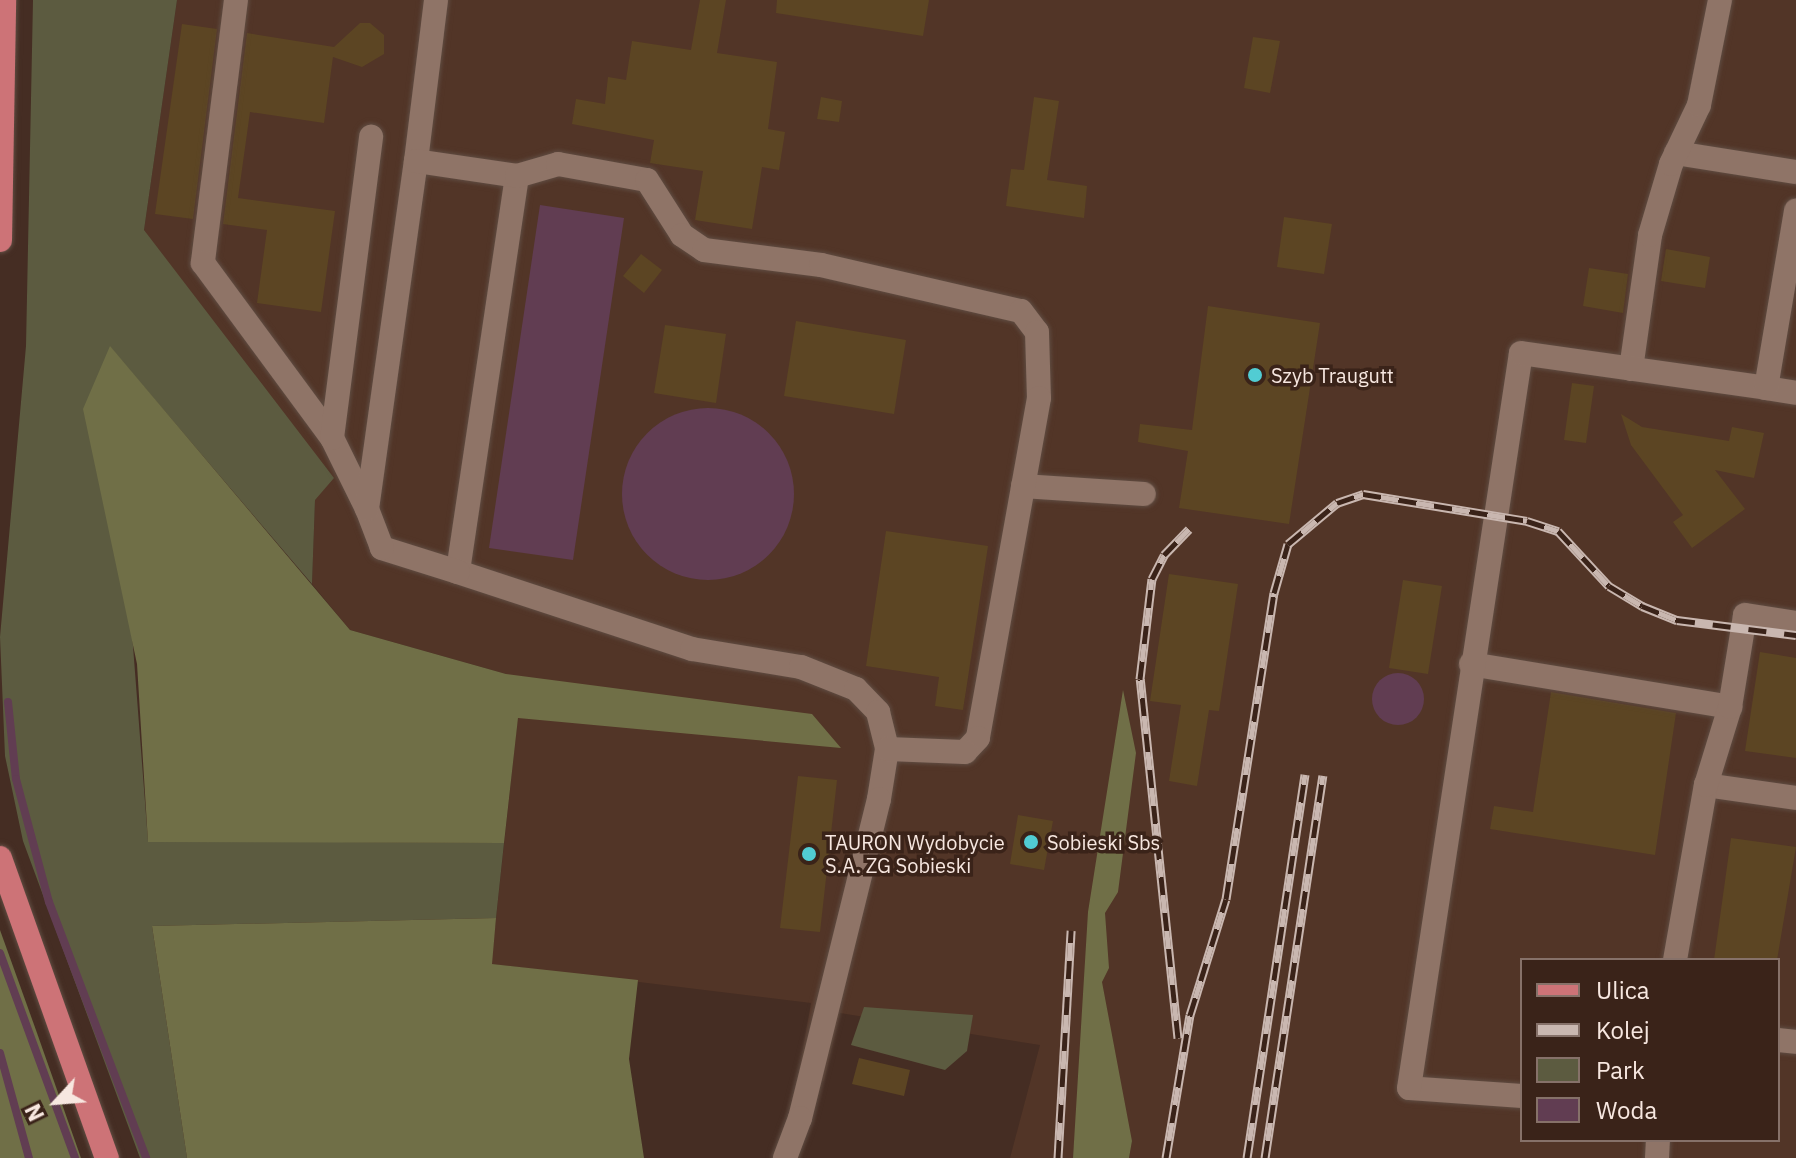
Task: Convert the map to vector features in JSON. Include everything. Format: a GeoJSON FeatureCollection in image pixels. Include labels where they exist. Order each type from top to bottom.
{"type":"FeatureCollection","features":[{"type":"Feature","properties":{"kind":"main road"},"geometry":{"type":"LineString","coordinates":[[0,240],[4,0]]}},
{"type":"Feature","properties":{"kind":"main road"},"geometry":{"type":"LineString","coordinates":[[0,858],[107,1158]]}},
{"type":"Feature","properties":{"kind":"lane"},"geometry":{"type":"LineString","coordinates":[[236,0],[203,263],[332,438],[367,509],[382,548],[692,649],[801,667],[856,689],[878,712],[887,749],[800,1118],[785,1158]]}},
{"type":"Feature","properties":{"kind":"lane"},"geometry":{"type":"LineString","coordinates":[[367,509],[436,0]]}},
{"type":"Feature","properties":{"kind":"lane"},"geometry":{"type":"LineString","coordinates":[[1631,369],[1650,235],[1676,153],[1699,105],[1720,0]]}},
{"type":"Feature","properties":{"kind":"lane"},"geometry":{"type":"LineString","coordinates":[[332,438],[371,137]]}},
{"type":"Feature","properties":{"kind":"lane"},"geometry":{"type":"LineString","coordinates":[[1676,153],[1796,172]]}},
{"type":"Feature","properties":{"kind":"lane"},"geometry":{"type":"LineString","coordinates":[[416,161],[517,176],[558,164],[647,180],[682,235],[704,250],[821,265],[1021,311],[1037,332],[1041,366],[978,738],[965,752],[887,749]]}},
{"type":"Feature","properties":{"kind":"lane"},"geometry":{"type":"LineString","coordinates":[[458,572],[517,176]]}},
{"type":"Feature","properties":{"kind":"lane"},"geometry":{"type":"LineString","coordinates":[[1766,388],[1796,211]]}},
{"type":"Feature","properties":{"kind":"lane"},"geometry":{"type":"LineString","coordinates":[[1520,1096],[1409,1088],[1471,664],[1521,353],[1796,393]]}},
{"type":"Feature","properties":{"kind":"lane"},"geometry":{"type":"LineString","coordinates":[[1023,486],[1144,494]]}},
{"type":"Feature","properties":{"kind":"lane"},"geometry":{"type":"LineString","coordinates":[[1675,958],[1706,785],[1730,707],[1745,615],[1796,623]]}},
{"type":"Feature","properties":{"kind":"lane"},"geometry":{"type":"LineString","coordinates":[[1471,664],[1730,707]]}},
{"type":"Feature","properties":{"kind":"lane"},"geometry":{"type":"LineString","coordinates":[[1706,785],[1796,798]]}},
{"type":"Feature","properties":{"kind":"shaded area"},"geometry":{"type":"Polygon","coordinates":[[[177,0],[1796,0],[1796,1158],[1129,1158],[1132,1141],[1082,1049],[1073,1158],[1010,1158],[1040,1045],[840,1013],[824,1081],[798,1077],[811,1003],[491,964],[519,707],[506,674],[350,630],[312,584],[315,500],[144,230],[177,0]]]}},
{"type":"Feature","properties":{"kind":"shaded area"},"geometry":{"type":"Polygon","coordinates":[[[110,346],[350,630],[506,674],[812,714],[841,748],[518,718],[504,843],[148,842],[137,664],[83,409],[110,346]]]}},
{"type":"Feature","properties":{"kind":"shaded area"},"geometry":{"type":"Polygon","coordinates":[[[1123,690],[1136,753],[1118,892],[1105,913],[1109,968],[1102,982],[1132,1141],[1129,1158],[1073,1158],[1088,912],[1123,690]]]}},
{"type":"Feature","properties":{"kind":"shaded area"},"geometry":{"type":"Polygon","coordinates":[[[496,918],[492,964],[638,980],[629,1059],[644,1158],[187,1158],[152,926],[496,918]]]}},
{"type":"Feature","properties":{"kind":"shaded area"},"geometry":{"type":"Polygon","coordinates":[[[0,930],[37,1033],[81,1158],[0,1158],[0,930]]]}},
{"type":"Feature","properties":{"kind":"green space"},"geometry":{"type":"Polygon","coordinates":[[[33,0],[177,0],[144,230],[334,478],[315,500],[312,584],[110,347],[148,841],[504,843],[496,918],[152,926],[187,1158],[140,1158],[23,841],[5,756],[0,637],[26,346],[33,0]]]}},
{"type":"Feature","properties":{"kind":"green space"},"geometry":{"type":"Polygon","coordinates":[[[864,1007],[973,1015],[967,1051],[945,1070],[851,1045],[864,1007]]]}},
{"type":"Feature","properties":{"kind":"water"},"geometry":{"type":"Polygon","coordinates":[[[540,205],[624,218],[573,560],[489,548],[540,205]]]}},
{"type":"Feature","properties":{"kind":"water"},"geometry":{"type":"Polygon","coordinates":[[[708,408],[741,414],[769,433],[788,461],[794,494],[788,527],[769,555],[741,574],[708,580],[675,574],[647,555],[628,527],[622,494],[628,461],[647,433],[675,414],[708,408]]]}},
{"type":"Feature","properties":{"kind":"water"},"geometry":{"type":"Polygon","coordinates":[[[1398,673],[1416,681],[1424,699],[1416,717],[1398,725],[1380,717],[1372,699],[1380,681],[1398,673]]]}},
{"type":"Feature","properties":{"kind":"building"},"geometry":{"type":"Polygon","coordinates":[[[700,0],[726,0],[717,53],[777,62],[768,129],[785,132],[779,170],[762,167],[752,229],[695,220],[703,171],[650,163],[654,140],[572,124],[576,99],[605,104],[608,77],[626,80],[632,41],[691,50],[700,0]]]}},
{"type":"Feature","properties":{"kind":"building"},"geometry":{"type":"Polygon","coordinates":[[[777,0],[929,0],[923,36],[776,13],[777,0]]]}},
{"type":"Feature","properties":{"kind":"building"},"geometry":{"type":"Polygon","coordinates":[[[360,23],[370,23],[384,35],[384,54],[362,67],[333,57],[324,123],[250,112],[238,198],[335,211],[321,312],[257,303],[267,230],[223,224],[247,33],[334,47],[360,23]]]}},
{"type":"Feature","properties":{"kind":"building"},"geometry":{"type":"Polygon","coordinates":[[[182,24],[217,29],[193,219],[155,214],[182,24]]]}},
{"type":"Feature","properties":{"kind":"building"},"geometry":{"type":"Polygon","coordinates":[[[1253,37],[1280,41],[1270,93],[1244,88],[1253,37]]]}},
{"type":"Feature","properties":{"kind":"building"},"geometry":{"type":"Polygon","coordinates":[[[821,97],[842,101],[839,122],[817,119],[821,97]]]}},
{"type":"Feature","properties":{"kind":"building"},"geometry":{"type":"Polygon","coordinates":[[[1034,97],[1059,101],[1047,180],[1087,186],[1084,218],[1006,206],[1011,169],[1024,170],[1034,97]]]}},
{"type":"Feature","properties":{"kind":"building"},"geometry":{"type":"Polygon","coordinates":[[[1284,217],[1332,224],[1324,274],[1277,267],[1284,217]]]}},
{"type":"Feature","properties":{"kind":"building"},"geometry":{"type":"Polygon","coordinates":[[[1666,249],[1710,257],[1705,288],[1661,281],[1666,249]]]}},
{"type":"Feature","properties":{"kind":"building"},"geometry":{"type":"Polygon","coordinates":[[[641,254],[662,270],[644,293],[623,276],[641,254]]]}},
{"type":"Feature","properties":{"kind":"building"},"geometry":{"type":"Polygon","coordinates":[[[1589,268],[1628,274],[1623,313],[1583,306],[1589,268]]]}},
{"type":"Feature","properties":{"kind":"building","name":"Szyb Traugutt"},"geometry":{"type":"Polygon","coordinates":[[[1208,306],[1320,323],[1289,524],[1179,508],[1188,451],[1138,442],[1140,424],[1192,430],[1208,306]]]}},
{"type":"Feature","properties":{"kind":"building"},"geometry":{"type":"Polygon","coordinates":[[[796,321],[906,340],[894,414],[784,396],[796,321]]]}},
{"type":"Feature","properties":{"kind":"building"},"geometry":{"type":"Polygon","coordinates":[[[665,325],[726,334],[716,403],[654,393],[665,325]]]}},
{"type":"Feature","properties":{"kind":"building"},"geometry":{"type":"Polygon","coordinates":[[[1572,383],[1594,386],[1586,443],[1564,440],[1572,383]]]}},
{"type":"Feature","properties":{"kind":"building"},"geometry":{"type":"Polygon","coordinates":[[[1621,414],[1642,427],[1729,441],[1732,427],[1764,433],[1754,478],[1715,470],[1745,509],[1692,548],[1673,522],[1683,515],[1631,445],[1621,414]]]}},
{"type":"Feature","properties":{"kind":"building"},"geometry":{"type":"Polygon","coordinates":[[[886,531],[988,546],[963,710],[935,706],[939,677],[866,666],[886,531]]]}},
{"type":"Feature","properties":{"kind":"building"},"geometry":{"type":"Polygon","coordinates":[[[1169,574],[1238,584],[1219,711],[1209,710],[1197,786],[1169,781],[1181,705],[1150,701],[1169,574]]]}},
{"type":"Feature","properties":{"kind":"building"},"geometry":{"type":"Polygon","coordinates":[[[1403,580],[1442,586],[1428,674],[1389,668],[1403,580]]]}},
{"type":"Feature","properties":{"kind":"building"},"geometry":{"type":"Polygon","coordinates":[[[1760,652],[1796,658],[1796,758],[1745,751],[1760,652]]]}},
{"type":"Feature","properties":{"kind":"building"},"geometry":{"type":"Polygon","coordinates":[[[1551,692],[1676,713],[1655,855],[1490,829],[1494,806],[1533,812],[1551,692]]]}},
{"type":"Feature","properties":{"kind":"building","name":"TAURON Wydobycie S.A. ZG Sobieski"},"geometry":{"type":"Polygon","coordinates":[[[798,776],[837,780],[820,932],[780,928],[798,776]]]}},
{"type":"Feature","properties":{"kind":"building","name":"Sobieski Sbs"},"geometry":{"type":"Polygon","coordinates":[[[1018,815],[1053,821],[1044,870],[1010,864],[1018,815]]]}},
{"type":"Feature","properties":{"kind":"building"},"geometry":{"type":"Polygon","coordinates":[[[1731,838],[1796,847],[1777,958],[1714,958],[1731,838]]]}},
{"type":"Feature","properties":{"kind":"building"},"geometry":{"type":"Polygon","coordinates":[[[859,1058],[910,1070],[904,1096],[852,1084],[859,1058]]]}},
{"type":"Feature","properties":{"kind":"waterway"},"geometry":{"type":"LineString","coordinates":[[8,702],[16,779],[49,902],[146,1158]]}},
{"type":"Feature","properties":{"kind":"waterway"},"geometry":{"type":"LineString","coordinates":[[0,953],[75,1158]]}},
{"type":"Feature","properties":{"kind":"waterway"},"geometry":{"type":"LineString","coordinates":[[0,1053],[29,1158]]}},
{"type":"Feature","properties":{"kind":"railway"},"geometry":{"type":"LineString","coordinates":[[1166,1158],[1190,1015],[1226,899],[1274,593],[1288,544],[1337,503],[1363,494],[1527,521],[1558,531],[1609,586],[1642,606],[1677,620],[1796,635]]}},
{"type":"Feature","properties":{"kind":"railway"},"geometry":{"type":"LineString","coordinates":[[1178,1038],[1140,679],[1152,579],[1164,555],[1189,529]]}},
{"type":"Feature","properties":{"kind":"railway"},"geometry":{"type":"LineString","coordinates":[[1247,1158],[1305,774]]}},
{"type":"Feature","properties":{"kind":"railway"},"geometry":{"type":"LineString","coordinates":[[1265,1158],[1323,775]]}},
{"type":"Feature","properties":{"kind":"railway"},"geometry":{"type":"LineString","coordinates":[[1058,1158],[1071,930]]}},
{"type":"Feature","properties":{"kind":"place","name":"Szyb Traugutt"},"geometry":{"type":"Point","coordinates":[1255,375]}},
{"type":"Feature","properties":{"kind":"place","name":"Sobieski Sbs"},"geometry":{"type":"Point","coordinates":[1031,842]}},
{"type":"Feature","properties":{"kind":"place","name":"TAURON Wydobycie S.A. ZG Sobieski"},"geometry":{"type":"Point","coordinates":[809,854]}}]}
